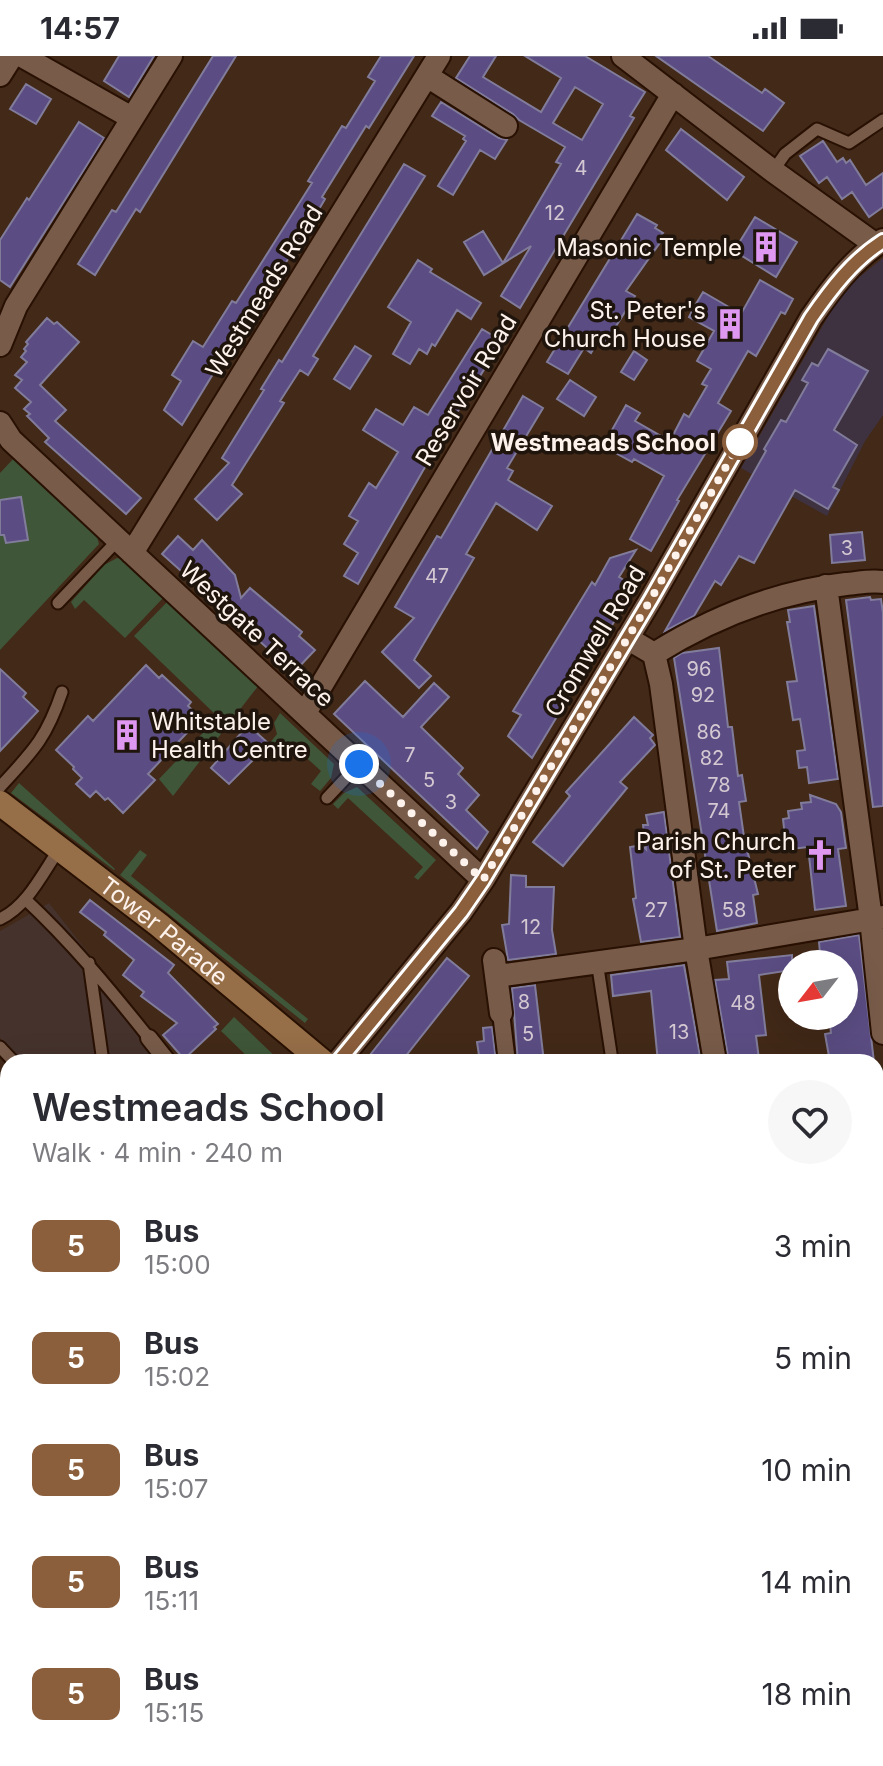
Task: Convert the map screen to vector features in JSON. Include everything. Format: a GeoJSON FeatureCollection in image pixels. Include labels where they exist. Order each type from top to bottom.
{"type":"FeatureCollection","features":[{"type":"Feature","properties":{"kind":"main road","name":"Tower Parade"},"geometry":{"type":"LineString","coordinates":[[0,803],[159,925],[313,1054]]}},
{"type":"Feature","properties":{"kind":"street"},"geometry":{"type":"LineString","coordinates":[[0,75],[12,56]]}},
{"type":"Feature","properties":{"kind":"street"},"geometry":{"type":"LineString","coordinates":[[22,56],[132,118]]}},
{"type":"Feature","properties":{"kind":"street"},"geometry":{"type":"LineString","coordinates":[[0,345],[16,306],[171,56]]}},
{"type":"Feature","properties":{"kind":"street","name":"Westmeads Road"},"geometry":{"type":"LineString","coordinates":[[125,546],[439,56]]}},
{"type":"Feature","properties":{"kind":"street"},"geometry":{"type":"LineString","coordinates":[[623,56],[773,171],[880,243]]}},
{"type":"Feature","properties":{"kind":"street"},"geometry":{"type":"LineString","coordinates":[[427,76],[506,126]]}},
{"type":"Feature","properties":{"kind":"street","name":"Reservoir Road"},"geometry":{"type":"LineString","coordinates":[[305,713],[673,94]]}},
{"type":"Feature","properties":{"kind":"street","name":"Cromwell Road"},"geometry":{"type":"LineString","coordinates":[[345,1054],[461,912],[483,880],[811,318],[831,289],[880,243]]}},
{"type":"Feature","properties":{"kind":"street","name":"Westgate Terrace"},"geometry":{"type":"LineString","coordinates":[[0,423],[11,440],[483,880]]}},
{"type":"Feature","properties":{"kind":"street"},"geometry":{"type":"LineString","coordinates":[[654,654],[699,628],[775,598],[826,586],[883,582]]}},
{"type":"Feature","properties":{"kind":"street"},"geometry":{"type":"LineString","coordinates":[[826,586],[877,918],[883,1033]]}},
{"type":"Feature","properties":{"kind":"street"},"geometry":{"type":"LineString","coordinates":[[627,638],[654,654],[661,684],[696,949],[714,1054]]}},
{"type":"Feature","properties":{"kind":"street"},"geometry":{"type":"LineString","coordinates":[[506,1054],[495,968],[597,961],[696,949],[877,918]]}},
{"type":"Feature","properties":{"kind":"street"},"geometry":{"type":"LineString","coordinates":[[149,1038],[162,1054]]}},
{"type":"Feature","properties":{"kind":"lane"},"geometry":{"type":"LineString","coordinates":[[773,171],[785,154],[817,129],[849,143],[883,120]]}},
{"type":"Feature","properties":{"kind":"lane"},"geometry":{"type":"LineString","coordinates":[[58,603],[125,546]]}},
{"type":"Feature","properties":{"kind":"lane"},"geometry":{"type":"LineString","coordinates":[[0,787],[41,743],[62,692]]}},
{"type":"Feature","properties":{"kind":"lane"},"geometry":{"type":"LineString","coordinates":[[327,798],[359,764]]}},
{"type":"Feature","properties":{"kind":"lane"},"geometry":{"type":"LineString","coordinates":[[0,919],[12,913],[25,899],[60,847]]}},
{"type":"Feature","properties":{"kind":"lane"},"geometry":{"type":"LineString","coordinates":[[25,899],[88,962],[149,1038]]}},
{"type":"Feature","properties":{"kind":"lane"},"geometry":{"type":"LineString","coordinates":[[597,961],[611,1054]]}},
{"type":"Feature","properties":{"kind":"lane"},"geometry":{"type":"LineString","coordinates":[[88,962],[102,1054]]}},
{"type":"Feature","properties":{"kind":"shaded area"},"geometry":{"type":"Polygon","coordinates":[[[883,258],[883,415],[865,441],[827,516],[741,468],[834,306],[847,287],[883,258]]]}},
{"type":"Feature","properties":{"kind":"shaded area"},"geometry":{"type":"Polygon","coordinates":[[[49,903],[168,1054],[15,1054],[0,1038],[0,931],[49,903]]]}},
{"type":"Feature","properties":{"kind":"green space"},"geometry":{"type":"Polygon","coordinates":[[[15,457],[96,533],[99,544],[0,650],[0,473],[15,457]]]}},
{"type":"Feature","properties":{"kind":"green space"},"geometry":{"type":"Polygon","coordinates":[[[117,558],[123,559],[164,597],[125,638],[84,600],[75,609],[71,602],[104,565],[117,558]]]}},
{"type":"Feature","properties":{"kind":"green space"},"geometry":{"type":"Polygon","coordinates":[[[168,601],[259,685],[173,796],[159,779],[218,717],[134,636],[168,601]]]}},
{"type":"Feature","properties":{"kind":"green space"},"geometry":{"type":"Polygon","coordinates":[[[280,713],[334,764],[331,778],[320,791],[311,784],[321,771],[288,741],[278,752],[269,744],[277,734],[274,723],[280,713]]]}},
{"type":"Feature","properties":{"kind":"green space"},"geometry":{"type":"Polygon","coordinates":[[[19,783],[115,869],[11,793],[19,783]]]}},
{"type":"Feature","properties":{"kind":"green space"},"geometry":{"type":"Polygon","coordinates":[[[357,787],[436,860],[418,880],[414,877],[423,867],[348,798],[338,809],[333,804],[344,793],[357,787]]]}},
{"type":"Feature","properties":{"kind":"green space"},"geometry":{"type":"Polygon","coordinates":[[[140,850],[147,855],[131,876],[308,1019],[305,1023],[120,875],[140,850]]]}},
{"type":"Feature","properties":{"kind":"green space"},"geometry":{"type":"Polygon","coordinates":[[[234,1017],[273,1054],[245,1054],[221,1031],[234,1017]]]}},
{"type":"Feature","properties":{"kind":"building"},"geometry":{"type":"Polygon","coordinates":[[[119,56],[154,56],[129,97],[104,81],[119,56]]]}},
{"type":"Feature","properties":{"kind":"building"},"geometry":{"type":"Polygon","coordinates":[[[213,56],[236,56],[140,212],[136,209],[95,275],[78,264],[112,210],[116,212],[213,56]]]}},
{"type":"Feature","properties":{"kind":"building"},"geometry":{"type":"Polygon","coordinates":[[[381,56],[414,56],[369,128],[366,126],[322,197],[325,199],[315,216],[258,307],[255,305],[182,425],[164,410],[181,381],[172,375],[193,341],[203,347],[232,301],[236,303],[312,183],[308,181],[342,126],[346,128],[375,81],[368,77],[381,56]]]}},
{"type":"Feature","properties":{"kind":"building"},"geometry":{"type":"Polygon","coordinates":[[[470,56],[496,56],[483,77],[541,112],[561,78],[525,56],[585,56],[645,92],[630,116],[634,118],[520,308],[501,296],[531,246],[484,275],[464,242],[483,231],[503,263],[561,164],[556,162],[565,147],[456,78],[470,56]],[[575,87],[553,123],[582,140],[603,104],[575,87]]]}},
{"type":"Feature","properties":{"kind":"building"},"geometry":{"type":"Polygon","coordinates":[[[656,56],[708,56],[762,93],[765,89],[784,103],[763,131],[656,56]]]}},
{"type":"Feature","properties":{"kind":"building"},"geometry":{"type":"Polygon","coordinates":[[[26,84],[51,99],[36,124],[10,109],[26,84]]]}},
{"type":"Feature","properties":{"kind":"building"},"geometry":{"type":"Polygon","coordinates":[[[441,102],[507,140],[495,159],[480,150],[453,195],[438,186],[466,141],[463,139],[465,136],[432,116],[441,102]]]}},
{"type":"Feature","properties":{"kind":"building"},"geometry":{"type":"Polygon","coordinates":[[[79,122],[104,138],[10,287],[0,280],[0,240],[79,122]]]}},
{"type":"Feature","properties":{"kind":"building"},"geometry":{"type":"Polygon","coordinates":[[[681,129],[744,177],[727,200],[666,150],[681,129]]]}},
{"type":"Feature","properties":{"kind":"building"},"geometry":{"type":"Polygon","coordinates":[[[823,141],[837,162],[843,158],[846,163],[850,160],[866,185],[883,173],[883,207],[869,217],[852,192],[842,199],[827,177],[819,183],[800,156],[823,141]]]}},
{"type":"Feature","properties":{"kind":"building"},"geometry":{"type":"Polygon","coordinates":[[[404,164],[425,176],[313,356],[318,359],[308,375],[300,370],[280,401],[284,403],[232,485],[242,494],[217,520],[195,499],[229,463],[222,458],[264,390],[261,389],[279,360],[282,362],[404,164]]]}},
{"type":"Feature","properties":{"kind":"building"},"geometry":{"type":"Polygon","coordinates":[[[637,214],[657,225],[655,228],[664,237],[626,291],[635,296],[604,345],[598,341],[591,353],[584,348],[568,374],[547,362],[637,214]]]}},
{"type":"Feature","properties":{"kind":"building","name":"Masonic Temple"},"geometry":{"type":"Polygon","coordinates":[[[755,217],[797,242],[776,277],[734,251],[755,217]]]}},
{"type":"Feature","properties":{"kind":"building"},"geometry":{"type":"Polygon","coordinates":[[[418,260],[432,269],[430,272],[481,303],[471,319],[457,310],[435,346],[432,344],[427,354],[419,349],[410,364],[393,354],[411,322],[388,307],[418,260]]]}},
{"type":"Feature","properties":{"kind":"building"},"geometry":{"type":"Polygon","coordinates":[[[760,280],[793,299],[785,314],[781,312],[756,356],[748,351],[718,403],[731,411],[677,500],[651,551],[630,539],[664,476],[614,452],[619,443],[608,437],[626,405],[640,413],[635,421],[670,441],[684,414],[689,417],[707,386],[702,384],[711,369],[697,361],[714,331],[689,317],[693,309],[703,292],[741,314],[760,280]]]}},
{"type":"Feature","properties":{"kind":"building"},"geometry":{"type":"Polygon","coordinates":[[[47,318],[54,324],[57,322],[79,342],[40,385],[66,410],[55,421],[141,498],[126,514],[45,442],[49,438],[24,409],[31,402],[15,388],[22,380],[15,375],[27,362],[21,357],[26,351],[26,342],[47,318]]]}},
{"type":"Feature","properties":{"kind":"building"},"geometry":{"type":"Polygon","coordinates":[[[482,329],[502,341],[448,427],[358,584],[344,576],[358,553],[344,544],[358,521],[349,516],[369,483],[376,488],[398,452],[363,430],[376,409],[403,425],[414,407],[428,415],[482,329]]]}},
{"type":"Feature","properties":{"kind":"building"},"geometry":{"type":"Polygon","coordinates":[[[355,346],[371,356],[350,389],[334,379],[355,346]]]}},
{"type":"Feature","properties":{"kind":"building"},"geometry":{"type":"Polygon","coordinates":[[[828,349],[868,371],[834,430],[857,445],[833,487],[839,490],[828,509],[795,490],[754,563],[739,556],[721,585],[715,581],[694,616],[665,631],[766,451],[764,449],[781,420],[786,422],[808,383],[802,380],[812,363],[818,366],[828,349]]]}},
{"type":"Feature","properties":{"kind":"building"},"geometry":{"type":"Polygon","coordinates":[[[634,351],[647,360],[634,380],[621,372],[634,351]]]}},
{"type":"Feature","properties":{"kind":"building"},"geometry":{"type":"Polygon","coordinates":[[[570,380],[596,397],[584,416],[557,399],[570,380]]]}},
{"type":"Feature","properties":{"kind":"building"},"geometry":{"type":"Polygon","coordinates":[[[523,396],[543,408],[507,468],[513,471],[508,480],[552,506],[537,530],[496,503],[466,554],[474,558],[414,660],[431,676],[419,688],[382,652],[414,618],[395,607],[437,536],[441,538],[523,396]]]}},
{"type":"Feature","properties":{"kind":"building"},"geometry":{"type":"Polygon","coordinates":[[[21,497],[28,540],[6,543],[4,535],[0,535],[0,500],[21,497]]]}},
{"type":"Feature","properties":{"kind":"building"},"geometry":{"type":"Polygon","coordinates":[[[862,532],[865,560],[832,563],[830,535],[862,532]]]}},
{"type":"Feature","properties":{"kind":"building"},"geometry":{"type":"Polygon","coordinates":[[[178,536],[193,550],[202,540],[235,575],[241,598],[250,588],[302,632],[299,636],[315,650],[294,672],[162,554],[178,536]]]}},
{"type":"Feature","properties":{"kind":"building"},"geometry":{"type":"Polygon","coordinates":[[[636,550],[619,577],[635,587],[532,758],[508,736],[521,715],[513,711],[610,558],[636,550]]]}},
{"type":"Feature","properties":{"kind":"building"},"geometry":{"type":"Polygon","coordinates":[[[870,597],[871,600],[881,599],[883,613],[883,806],[873,807],[846,600],[870,597]]]}},
{"type":"Feature","properties":{"kind":"building"},"geometry":{"type":"Polygon","coordinates":[[[814,606],[838,779],[809,783],[807,767],[799,768],[797,751],[805,750],[800,719],[793,720],[787,682],[797,681],[787,622],[790,622],[788,610],[814,606]]]}},
{"type":"Feature","properties":{"kind":"building"},"geometry":{"type":"Polygon","coordinates":[[[719,648],[728,727],[732,727],[738,776],[742,775],[746,801],[739,802],[744,837],[758,894],[753,895],[757,923],[717,931],[674,658],[682,653],[719,648]]]}},
{"type":"Feature","properties":{"kind":"building","name":"Whitstable Health Centre"},"geometry":{"type":"Polygon","coordinates":[[[146,665],[159,678],[162,675],[191,702],[188,706],[201,718],[148,774],[155,780],[123,813],[108,798],[105,800],[96,791],[90,797],[76,784],[82,778],[56,750],[88,716],[93,721],[146,665]]]}},
{"type":"Feature","properties":{"kind":"building"},"geometry":{"type":"Polygon","coordinates":[[[0,669],[26,693],[23,697],[38,711],[0,751],[0,669]]]}},
{"type":"Feature","properties":{"kind":"building"},"geometry":{"type":"Polygon","coordinates":[[[365,681],[403,717],[434,683],[449,697],[421,727],[463,768],[458,774],[479,795],[466,810],[488,832],[477,849],[334,714],[365,681]]]}},
{"type":"Feature","properties":{"kind":"building"},"geometry":{"type":"Polygon","coordinates":[[[634,717],[653,735],[650,738],[655,745],[620,782],[627,788],[563,866],[533,842],[570,796],[566,792],[634,717]]]}},
{"type":"Feature","properties":{"kind":"building"},"geometry":{"type":"Polygon","coordinates":[[[248,725],[269,744],[229,784],[211,768],[248,725]]]}},
{"type":"Feature","properties":{"kind":"building","name":"Parish Church of St. Peter"},"geometry":{"type":"Polygon","coordinates":[[[810,795],[836,804],[841,812],[846,848],[838,849],[846,906],[815,910],[808,847],[792,849],[791,836],[785,837],[783,819],[789,818],[788,811],[802,809],[801,803],[811,802],[810,795]]]}},
{"type":"Feature","properties":{"kind":"building"},"geometry":{"type":"Polygon","coordinates":[[[664,812],[680,937],[641,942],[633,899],[636,898],[630,847],[642,845],[646,849],[643,825],[648,825],[646,815],[664,812]]]}},
{"type":"Feature","properties":{"kind":"building"},"geometry":{"type":"Polygon","coordinates":[[[511,875],[526,876],[526,887],[554,887],[552,930],[556,954],[508,960],[502,925],[509,924],[511,875]]]}},
{"type":"Feature","properties":{"kind":"building"},"geometry":{"type":"Polygon","coordinates":[[[90,900],[174,965],[168,973],[218,1024],[214,1027],[216,1029],[189,1054],[180,1054],[163,1035],[177,1023],[141,996],[144,992],[123,975],[134,960],[80,912],[90,900]]]}},
{"type":"Feature","properties":{"kind":"building"},"geometry":{"type":"Polygon","coordinates":[[[859,935],[873,1054],[829,1054],[825,1034],[831,1033],[831,1030],[858,1030],[858,950],[820,950],[819,942],[859,935]]]}},
{"type":"Feature","properties":{"kind":"building"},"geometry":{"type":"Polygon","coordinates":[[[778,957],[778,972],[759,975],[766,1035],[756,1036],[758,1054],[728,1054],[715,980],[729,979],[727,962],[778,957]]]}},
{"type":"Feature","properties":{"kind":"building"},"geometry":{"type":"Polygon","coordinates":[[[447,958],[469,976],[407,1054],[371,1054],[447,958]]]}},
{"type":"Feature","properties":{"kind":"building"},"geometry":{"type":"Polygon","coordinates":[[[684,965],[700,1054],[657,1054],[651,991],[613,996],[611,975],[684,965]]]}},
{"type":"Feature","properties":{"kind":"building"},"geometry":{"type":"Polygon","coordinates":[[[535,985],[543,1054],[517,1054],[512,988],[535,985]]]}},
{"type":"Feature","properties":{"kind":"building"},"geometry":{"type":"Polygon","coordinates":[[[492,1027],[495,1054],[479,1054],[477,1042],[484,1041],[483,1028],[492,1027]]]}},
{"type":"Feature","properties":{"kind":"bus line","name":"5"},"geometry":{"type":"LineString","coordinates":[[345,1054],[461,912],[483,880],[651,599],[811,318],[831,289],[883,241]]}},
{"type":"Feature","properties":{"kind":"place","name":"Masonic Temple"},"geometry":{"type":"Point","coordinates":[766,247]}},
{"type":"Feature","properties":{"kind":"place","name":"St. Peter's Church House"},"geometry":{"type":"Point","coordinates":[730,324]}},
{"type":"Feature","properties":{"kind":"place","name":"Westmeads School"},"geometry":{"type":"Point","coordinates":[740,442]}},
{"type":"Feature","properties":{"kind":"place","name":"Whitstable Health Centre"},"geometry":{"type":"Point","coordinates":[127,735]}},
{"type":"Feature","properties":{"kind":"place","name":"Parish Church of St. Peter"},"geometry":{"type":"Point","coordinates":[820,855]}},
{"type":"Feature","properties":{"kind":"route"},"geometry":{"type":"LineString","coordinates":[[359,764],[483,880],[651,599],[740,442]]}}]}
